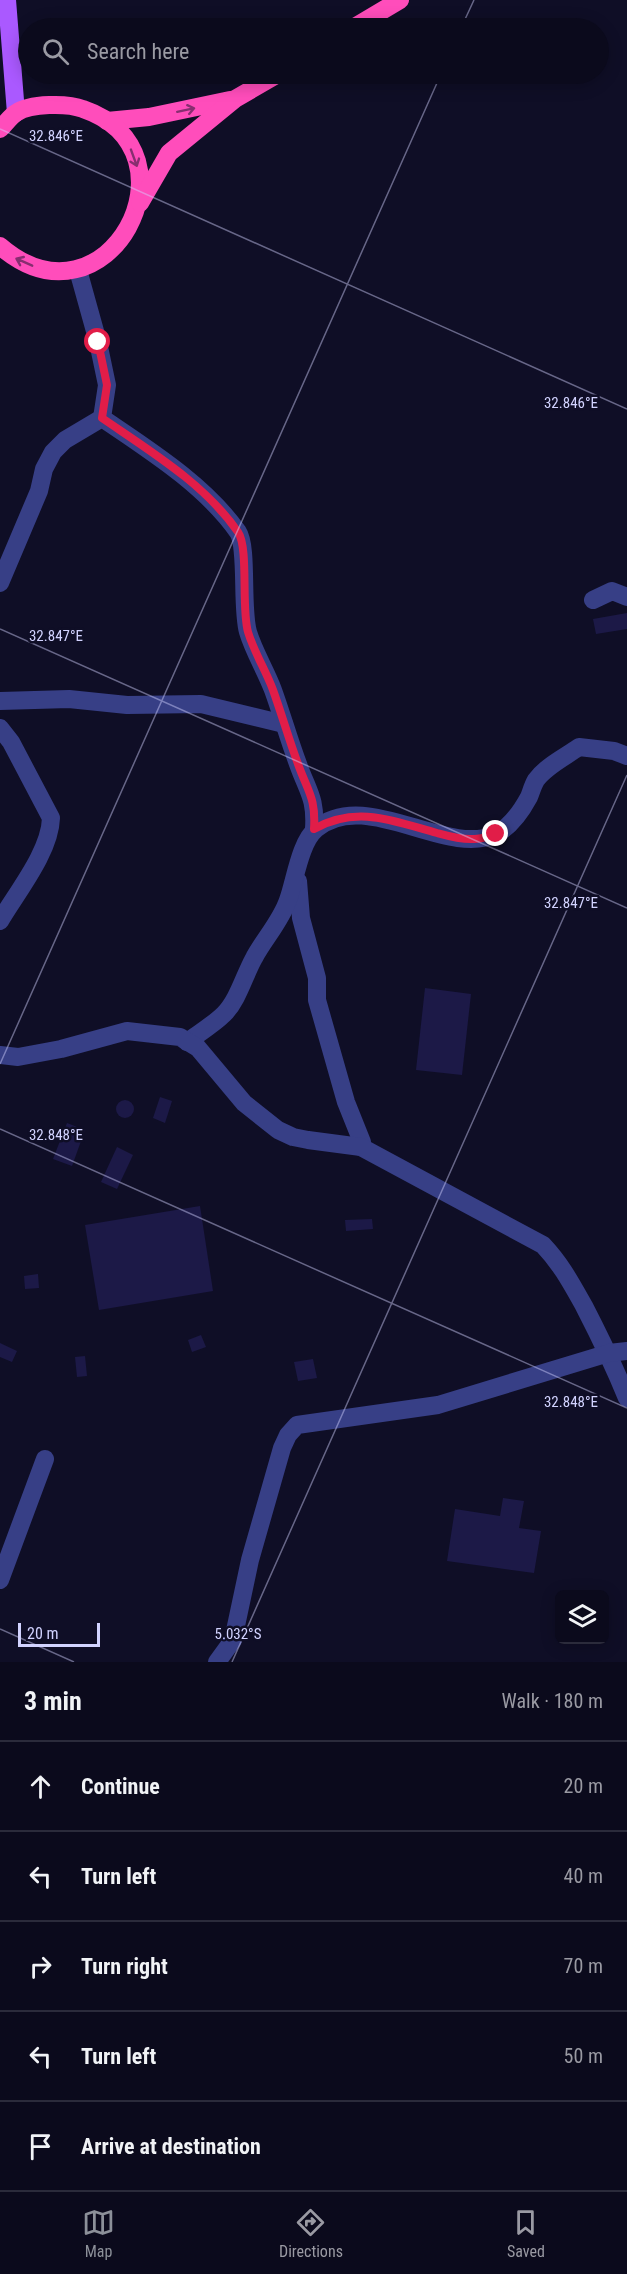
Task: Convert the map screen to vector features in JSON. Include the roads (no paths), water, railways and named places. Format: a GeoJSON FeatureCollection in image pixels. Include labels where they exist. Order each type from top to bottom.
{"type":"FeatureCollection","features":[{"type":"Feature","properties":{"kind":"highway"},"geometry":{"type":"LineString","coordinates":[[370,18],[400,0]]}},
{"type":"Feature","properties":{"kind":"highway"},"geometry":{"type":"LineString","coordinates":[[0,246],[26,264],[43,269],[78,270],[110,250],[123,238],[137,208],[169,153],[235,99],[261,84]]}},
{"type":"Feature","properties":{"kind":"highway"},"geometry":{"type":"LineString","coordinates":[[107,121],[149,117],[235,99]]}},
{"type":"Feature","properties":{"kind":"highway"},"geometry":{"type":"LineString","coordinates":[[0,129],[16,112],[43,106],[60,104],[93,112],[107,121],[129,145],[140,176],[137,208]]}},
{"type":"Feature","properties":{"kind":"main road"},"geometry":{"type":"LineString","coordinates":[[7,0],[16,112]]}},
{"type":"Feature","properties":{"kind":"street"},"geometry":{"type":"LineString","coordinates":[[78,270],[107,385],[102,418]]}},
{"type":"Feature","properties":{"kind":"street"},"geometry":{"type":"LineString","coordinates":[[0,583],[39,491],[44,469],[53,452],[64,440],[102,418]]}},
{"type":"Feature","properties":{"kind":"street"},"geometry":{"type":"LineString","coordinates":[[102,418],[156,455],[198,490],[217,507],[240,535],[245,623],[273,690],[299,767],[313,798],[314,829],[297,867],[288,901],[280,919],[253,959],[225,1013],[188,1042]]}},
{"type":"Feature","properties":{"kind":"street"},"geometry":{"type":"LineString","coordinates":[[593,600],[612,591],[627,597]]}},
{"type":"Feature","properties":{"kind":"street"},"geometry":{"type":"LineString","coordinates":[[0,701],[69,699],[128,705],[201,704],[284,724]]}},
{"type":"Feature","properties":{"kind":"street"},"geometry":{"type":"LineString","coordinates":[[0,729],[11,742],[51,818],[51,830],[45,846],[0,921]]}},
{"type":"Feature","properties":{"kind":"street"},"geometry":{"type":"LineString","coordinates":[[314,829],[338,818],[357,816],[387,818],[450,837],[473,840],[496,834],[514,819],[528,798],[536,780],[548,768],[579,747],[614,750],[627,756]]}},
{"type":"Feature","properties":{"kind":"street"},"geometry":{"type":"LineString","coordinates":[[297,867],[301,918],[317,978],[317,1000],[346,1102],[362,1142],[361,1147]]}},
{"type":"Feature","properties":{"kind":"street"},"geometry":{"type":"LineString","coordinates":[[0,1055],[18,1057],[61,1049],[127,1031],[180,1037],[198,1048],[244,1103],[278,1130],[293,1137],[361,1147],[543,1245],[559,1261],[618,1352],[627,1398]]}},
{"type":"Feature","properties":{"kind":"street"},"geometry":{"type":"LineString","coordinates":[[217,1662],[233,1640],[250,1560],[282,1448],[288,1435],[297,1425],[438,1405],[618,1352]]}},
{"type":"Feature","properties":{"kind":"street"},"geometry":{"type":"LineString","coordinates":[[0,1580],[45,1459]]}}]}
